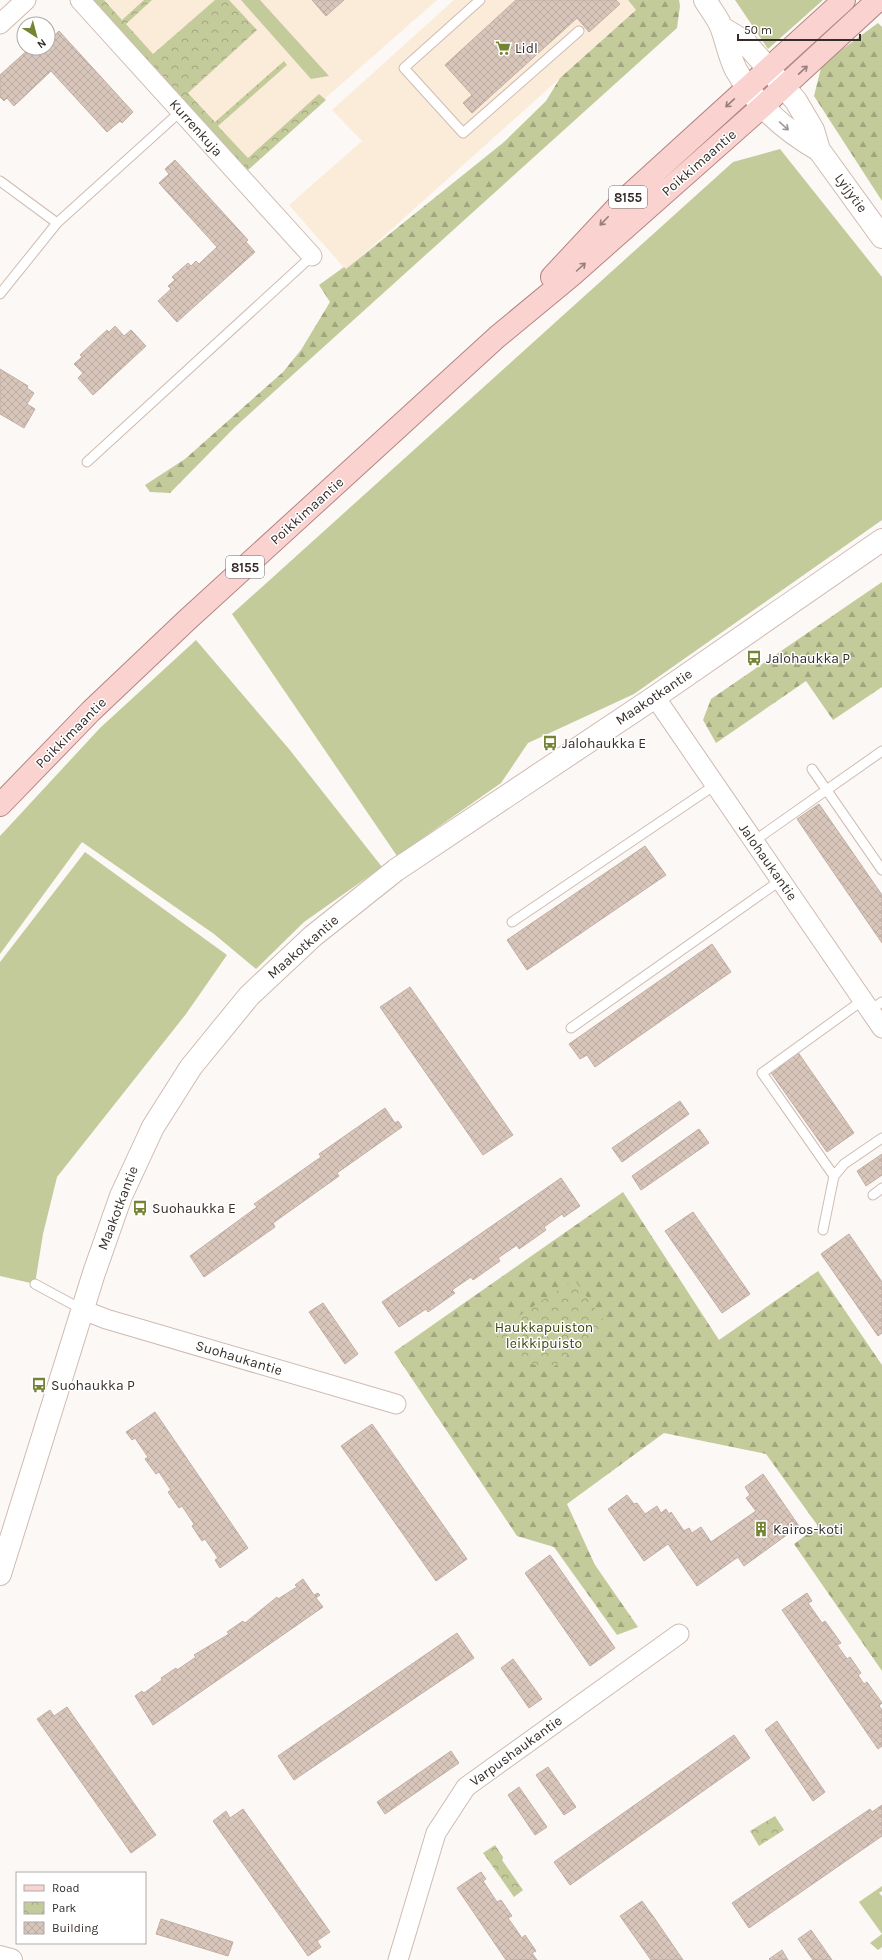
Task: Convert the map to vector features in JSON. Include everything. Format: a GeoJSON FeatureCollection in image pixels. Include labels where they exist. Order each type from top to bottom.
{"type":"FeatureCollection","features":[{"type":"Feature","properties":{"kind":"main road","name":"Poikkimaantie"},"geometry":{"type":"LineString","coordinates":[[497,337],[622,202],[844,0]]}},
{"type":"Feature","properties":{"kind":"main road","name":"Poikkimaantie"},"geometry":{"type":"LineString","coordinates":[[0,806],[91,711],[187,620],[497,337],[572,275],[764,105],[878,0]]}},
{"type":"Feature","properties":{"kind":"street"},"geometry":{"type":"LineString","coordinates":[[0,24],[26,0]]}},
{"type":"Feature","properties":{"kind":"street","name":"Kurrenkuja"},"geometry":{"type":"LineString","coordinates":[[80,0],[312,256]]}},
{"type":"Feature","properties":{"kind":"street"},"geometry":{"type":"LineString","coordinates":[[705,0],[722,28]]}},
{"type":"Feature","properties":{"kind":"street","name":"Lyijytie"},"geometry":{"type":"LineString","coordinates":[[722,28],[745,42],[785,86],[796,101],[809,124],[820,150],[882,237]]}},
{"type":"Feature","properties":{"kind":"street","name":"Lyijytie"},"geometry":{"type":"LineString","coordinates":[[722,28],[727,49],[736,70],[748,87],[783,126],[820,150]]}},
{"type":"Feature","properties":{"kind":"street","name":"Maakotkantie"},"geometry":{"type":"LineString","coordinates":[[0,1574],[82,1310],[121,1196],[152,1127],[190,1067],[249,996],[313,936],[396,870],[655,697],[882,540]]}},
{"type":"Feature","properties":{"kind":"street","name":"Jalohaukantie"},"geometry":{"type":"LineString","coordinates":[[655,697],[780,880],[872,1004],[882,1028]]}},
{"type":"Feature","properties":{"kind":"street","name":"Suohaukantie"},"geometry":{"type":"LineString","coordinates":[[82,1310],[121,1323],[396,1404]]}},
{"type":"Feature","properties":{"kind":"street","name":"Varpushaukantie"},"geometry":{"type":"LineString","coordinates":[[398,1960],[436,1833],[466,1787],[679,1634]]}},
{"type":"Feature","properties":{"kind":"street"},"geometry":{"type":"LineString","coordinates":[[0,1957],[11,1960]]}},
{"type":"Feature","properties":{"kind":"lane"},"geometry":{"type":"LineString","coordinates":[[480,0],[404,68],[463,133],[579,31]]}},
{"type":"Feature","properties":{"kind":"lane"},"geometry":{"type":"LineString","coordinates":[[0,294],[57,223],[181,111]]}},
{"type":"Feature","properties":{"kind":"lane"},"geometry":{"type":"LineString","coordinates":[[0,181],[57,223]]}},
{"type":"Feature","properties":{"kind":"lane"},"geometry":{"type":"LineString","coordinates":[[87,462],[312,256]]}},
{"type":"Feature","properties":{"kind":"lane"},"geometry":{"type":"LineString","coordinates":[[754,841],[882,751]]}},
{"type":"Feature","properties":{"kind":"lane"},"geometry":{"type":"LineString","coordinates":[[812,769],[882,870]]}},
{"type":"Feature","properties":{"kind":"lane"},"geometry":{"type":"LineString","coordinates":[[512,922],[715,785]]}},
{"type":"Feature","properties":{"kind":"lane"},"geometry":{"type":"LineString","coordinates":[[571,1028],[780,880]]}},
{"type":"Feature","properties":{"kind":"lane"},"geometry":{"type":"LineString","coordinates":[[834,1176],[762,1073],[872,1004]]}},
{"type":"Feature","properties":{"kind":"lane"},"geometry":{"type":"LineString","coordinates":[[823,1230],[834,1176],[844,1164],[882,1138]]}},
{"type":"Feature","properties":{"kind":"lane"},"geometry":{"type":"LineString","coordinates":[[873,1195],[882,1188]]}},
{"type":"Feature","properties":{"kind":"lane"},"geometry":{"type":"LineString","coordinates":[[35,1284],[82,1310]]}},
{"type":"Feature","properties":{"kind":"shaded area"},"geometry":{"type":"Polygon","coordinates":[[[97,0],[437,0],[248,166],[97,0]]]}},
{"type":"Feature","properties":{"kind":"shaded area"},"geometry":{"type":"Polygon","coordinates":[[[454,0],[628,0],[636,10],[346,270],[289,205],[362,141],[332,110],[454,0]]]}},
{"type":"Feature","properties":{"kind":"green space"},"geometry":{"type":"Polygon","coordinates":[[[92,0],[104,0],[122,20],[144,0],[152,0],[126,24],[153,54],[215,0],[229,0],[257,30],[188,93],[215,122],[284,61],[287,65],[218,126],[248,158],[319,94],[326,100],[247,171],[92,0]]]}},
{"type":"Feature","properties":{"kind":"green space"},"geometry":{"type":"Polygon","coordinates":[[[241,0],[260,0],[329,76],[311,79],[241,0]]]}},
{"type":"Feature","properties":{"kind":"green space"},"geometry":{"type":"Polygon","coordinates":[[[628,0],[679,0],[680,6],[677,28],[235,427],[170,493],[150,492],[145,485],[185,459],[283,372],[301,350],[330,302],[319,285],[344,267],[346,269],[504,142],[546,101],[560,78],[636,10],[628,0]]]}},
{"type":"Feature","properties":{"kind":"green space"},"geometry":{"type":"Polygon","coordinates":[[[735,0],[823,0],[768,49],[735,0]]]}},
{"type":"Feature","properties":{"kind":"green space"},"geometry":{"type":"Polygon","coordinates":[[[878,23],[882,27],[882,201],[814,96],[822,64],[878,23]]]}},
{"type":"Feature","properties":{"kind":"green space"},"geometry":{"type":"Polygon","coordinates":[[[780,149],[882,277],[882,520],[634,694],[528,743],[501,783],[397,856],[232,614],[733,162],[780,149]]]}},
{"type":"Feature","properties":{"kind":"green space"},"geometry":{"type":"Polygon","coordinates":[[[882,582],[882,687],[833,720],[806,681],[716,743],[703,720],[711,699],[882,582]]]}},
{"type":"Feature","properties":{"kind":"green space"},"geometry":{"type":"Polygon","coordinates":[[[196,640],[289,749],[382,867],[304,922],[256,969],[214,934],[82,842],[0,954],[0,836],[100,728],[196,640]]]}},
{"type":"Feature","properties":{"kind":"green space"},"geometry":{"type":"Polygon","coordinates":[[[85,852],[227,955],[186,1014],[57,1177],[43,1234],[35,1284],[0,1276],[0,962],[85,852]]]}},
{"type":"Feature","properties":{"kind":"green space"},"geometry":{"type":"Polygon","coordinates":[[[623,1192],[719,1340],[818,1271],[882,1365],[882,1671],[794,1544],[818,1526],[766,1454],[664,1433],[567,1504],[595,1565],[638,1627],[617,1635],[554,1547],[517,1536],[394,1352],[623,1192]]]}},
{"type":"Feature","properties":{"kind":"green space","name":"Haukkapuiston leikkipuisto"},"geometry":{"type":"Polygon","coordinates":[[[574,1279],[607,1325],[552,1368],[515,1361],[495,1332],[574,1279]]]}},
{"type":"Feature","properties":{"kind":"green space"},"geometry":{"type":"Polygon","coordinates":[[[775,1816],[784,1830],[759,1846],[750,1831],[775,1816]]]}},
{"type":"Feature","properties":{"kind":"green space"},"geometry":{"type":"Polygon","coordinates":[[[495,1845],[503,1857],[502,1860],[523,1890],[514,1897],[483,1853],[495,1845]]]}},
{"type":"Feature","properties":{"kind":"green space"},"geometry":{"type":"Polygon","coordinates":[[[882,1886],[882,1891],[879,1893],[882,1896],[882,1934],[859,1902],[882,1886]]]}},
{"type":"Feature","properties":{"kind":"green space"},"geometry":{"type":"Polygon","coordinates":[[[882,1934],[882,1947],[878,1950],[870,1943],[882,1934]]]}},
{"type":"Feature","properties":{"kind":"building"},"geometry":{"type":"Polygon","coordinates":[[[312,0],[344,0],[326,16],[312,0]]]}},
{"type":"Feature","properties":{"kind":"building","name":"Lidl"},"geometry":{"type":"Polygon","coordinates":[[[516,0],[616,0],[620,4],[589,32],[577,18],[472,113],[463,103],[472,95],[445,65],[516,0]]]}},
{"type":"Feature","properties":{"kind":"building"},"geometry":{"type":"Polygon","coordinates":[[[59,31],[133,112],[122,123],[120,121],[107,132],[51,71],[14,106],[7,98],[4,101],[0,97],[0,75],[21,56],[56,56],[56,34],[59,31]]]}},
{"type":"Feature","properties":{"kind":"building"},"geometry":{"type":"Polygon","coordinates":[[[175,160],[248,240],[246,242],[255,252],[177,322],[158,301],[171,289],[168,286],[175,280],[172,277],[188,263],[191,266],[196,261],[199,264],[217,247],[159,183],[169,174],[165,169],[175,160]]]}},
{"type":"Feature","properties":{"kind":"building"},"geometry":{"type":"Polygon","coordinates":[[[115,326],[124,336],[131,330],[146,346],[93,395],[78,378],[83,373],[74,364],[82,357],[80,355],[107,330],[109,332],[115,326]]]}},
{"type":"Feature","properties":{"kind":"building"},"geometry":{"type":"Polygon","coordinates":[[[0,369],[28,386],[27,388],[34,393],[27,404],[35,409],[24,428],[0,414],[0,369]]]}},
{"type":"Feature","properties":{"kind":"building"},"geometry":{"type":"Polygon","coordinates":[[[819,804],[882,895],[882,943],[797,819],[819,804]]]}},
{"type":"Feature","properties":{"kind":"building"},"geometry":{"type":"Polygon","coordinates":[[[645,846],[666,875],[527,970],[507,940],[645,846]]]}},
{"type":"Feature","properties":{"kind":"building"},"geometry":{"type":"Polygon","coordinates":[[[712,944],[731,972],[595,1067],[587,1055],[580,1059],[569,1044],[712,944]]]}},
{"type":"Feature","properties":{"kind":"building"},"geometry":{"type":"Polygon","coordinates":[[[410,987],[513,1135],[483,1155],[380,1007],[410,987]]]}},
{"type":"Feature","properties":{"kind":"building"},"geometry":{"type":"Polygon","coordinates":[[[797,1051],[854,1133],[827,1152],[769,1070],[797,1051]]]}},
{"type":"Feature","properties":{"kind":"building"},"geometry":{"type":"Polygon","coordinates":[[[680,1101],[689,1114],[622,1162],[612,1148],[680,1101]]]}},
{"type":"Feature","properties":{"kind":"building"},"geometry":{"type":"Polygon","coordinates":[[[385,1108],[395,1123],[398,1121],[402,1127],[337,1173],[339,1176],[273,1223],[275,1227],[204,1277],[190,1256],[257,1207],[254,1204],[321,1157],[319,1154],[385,1108]]]}},
{"type":"Feature","properties":{"kind":"building"},"geometry":{"type":"Polygon","coordinates":[[[699,1129],[709,1143],[641,1190],[632,1176],[699,1129]]]}},
{"type":"Feature","properties":{"kind":"building"},"geometry":{"type":"Polygon","coordinates":[[[882,1154],[882,1175],[866,1186],[857,1171],[882,1154]]]}},
{"type":"Feature","properties":{"kind":"building"},"geometry":{"type":"Polygon","coordinates":[[[561,1178],[580,1206],[564,1217],[562,1214],[544,1227],[546,1230],[519,1249],[517,1245],[498,1258],[500,1261],[473,1280],[471,1277],[452,1290],[455,1293],[428,1312],[426,1309],[399,1327],[382,1302],[561,1178]]]}},
{"type":"Feature","properties":{"kind":"building"},"geometry":{"type":"Polygon","coordinates":[[[693,1212],[750,1294],[722,1313],[665,1231],[693,1212]]]}},
{"type":"Feature","properties":{"kind":"building"},"geometry":{"type":"Polygon","coordinates":[[[849,1234],[882,1282],[882,1333],[878,1336],[821,1254],[849,1234]]]}},
{"type":"Feature","properties":{"kind":"building"},"geometry":{"type":"Polygon","coordinates":[[[323,1303],[358,1354],[345,1364],[309,1312],[323,1303]]]}},
{"type":"Feature","properties":{"kind":"building"},"geometry":{"type":"Polygon","coordinates":[[[155,1412],[248,1548],[220,1568],[215,1560],[218,1558],[205,1539],[202,1541],[192,1526],[194,1524],[182,1506],[179,1508],[168,1492],[171,1490],[159,1472],[156,1474],[145,1459],[148,1457],[135,1438],[132,1440],[126,1432],[155,1412]]]}},
{"type":"Feature","properties":{"kind":"building"},"geometry":{"type":"Polygon","coordinates":[[[372,1424],[467,1559],[436,1581],[341,1446],[372,1424]]]}},
{"type":"Feature","properties":{"kind":"building","name":"Kairos-koti"},"geometry":{"type":"Polygon","coordinates":[[[763,1474],[799,1526],[744,1566],[738,1557],[697,1586],[668,1544],[644,1561],[608,1509],[627,1495],[634,1504],[637,1503],[645,1514],[657,1506],[661,1513],[666,1509],[669,1514],[671,1512],[684,1531],[689,1528],[692,1533],[701,1527],[711,1542],[756,1511],[746,1498],[750,1495],[745,1487],[763,1474]]]}},
{"type":"Feature","properties":{"kind":"building"},"geometry":{"type":"Polygon","coordinates":[[[550,1555],[615,1648],[590,1666],[525,1573],[550,1555]]]}},
{"type":"Feature","properties":{"kind":"building"},"geometry":{"type":"Polygon","coordinates":[[[303,1579],[314,1595],[318,1593],[320,1595],[316,1598],[323,1607],[153,1725],[135,1696],[142,1691],[144,1693],[162,1680],[161,1678],[176,1668],[177,1670],[196,1657],[194,1655],[229,1634],[227,1632],[243,1621],[245,1623],[277,1597],[278,1599],[297,1587],[295,1585],[303,1579]]]}},
{"type":"Feature","properties":{"kind":"building"},"geometry":{"type":"Polygon","coordinates":[[[807,1593],[812,1601],[808,1603],[822,1623],[825,1621],[841,1643],[837,1645],[847,1659],[850,1657],[861,1673],[858,1675],[864,1684],[867,1682],[882,1703],[879,1706],[882,1710],[882,1746],[878,1749],[782,1610],[807,1593]]]}},
{"type":"Feature","properties":{"kind":"building"},"geometry":{"type":"Polygon","coordinates":[[[457,1633],[474,1658],[294,1780],[278,1756],[457,1633]]]}},
{"type":"Feature","properties":{"kind":"building"},"geometry":{"type":"Polygon","coordinates":[[[513,1659],[542,1699],[529,1708],[501,1668],[513,1659]]]}},
{"type":"Feature","properties":{"kind":"building"},"geometry":{"type":"Polygon","coordinates":[[[67,1707],[156,1835],[131,1853],[37,1719],[50,1710],[54,1716],[67,1707]]]}},
{"type":"Feature","properties":{"kind":"building"},"geometry":{"type":"Polygon","coordinates":[[[777,1721],[825,1792],[813,1801],[765,1730],[777,1721]]]}},
{"type":"Feature","properties":{"kind":"building"},"geometry":{"type":"Polygon","coordinates":[[[734,1735],[750,1758],[570,1885],[554,1862],[734,1735]]]}},
{"type":"Feature","properties":{"kind":"building"},"geometry":{"type":"Polygon","coordinates":[[[451,1751],[459,1763],[385,1814],[377,1802],[451,1751]]]}},
{"type":"Feature","properties":{"kind":"building"},"geometry":{"type":"Polygon","coordinates":[[[548,1767],[576,1807],[564,1815],[536,1775],[548,1767]]]}},
{"type":"Feature","properties":{"kind":"building"},"geometry":{"type":"Polygon","coordinates":[[[519,1787],[547,1827],[535,1835],[508,1795],[519,1787]]]}},
{"type":"Feature","properties":{"kind":"building"},"geometry":{"type":"Polygon","coordinates":[[[882,1805],[882,1836],[749,1928],[732,1903],[870,1809],[872,1812],[882,1805]]]}},
{"type":"Feature","properties":{"kind":"building"},"geometry":{"type":"Polygon","coordinates":[[[243,1809],[330,1932],[317,1941],[321,1947],[308,1956],[213,1821],[226,1811],[230,1818],[243,1809]]]}},
{"type":"Feature","properties":{"kind":"building"},"geometry":{"type":"Polygon","coordinates":[[[481,1872],[486,1879],[483,1881],[497,1902],[501,1900],[512,1916],[508,1918],[522,1938],[525,1935],[536,1951],[532,1953],[537,1960],[506,1960],[457,1888],[481,1872]]]}},
{"type":"Feature","properties":{"kind":"building"},"geometry":{"type":"Polygon","coordinates":[[[642,1901],[683,1960],[651,1960],[620,1916],[642,1901]]]}},
{"type":"Feature","properties":{"kind":"building"},"geometry":{"type":"Polygon","coordinates":[[[161,1919],[233,1942],[228,1956],[156,1934],[161,1919]]]}},
{"type":"Feature","properties":{"kind":"building"},"geometry":{"type":"Polygon","coordinates":[[[811,1930],[832,1960],[813,1960],[798,1939],[811,1930]]]}},
{"type":"Feature","properties":{"kind":"building"},"geometry":{"type":"Polygon","coordinates":[[[782,1950],[788,1960],[769,1959],[782,1950]]]}},
{"type":"Feature","properties":{"kind":"place","name":"Lidl"},"geometry":{"type":"Point","coordinates":[503,48]}},
{"type":"Feature","properties":{"kind":"place","name":"Jalohaukka P"},"geometry":{"type":"Point","coordinates":[754,658]}},
{"type":"Feature","properties":{"kind":"place","name":"Jalohaukka E"},"geometry":{"type":"Point","coordinates":[550,743]}},
{"type":"Feature","properties":{"kind":"place","name":"Suohaukka E"},"geometry":{"type":"Point","coordinates":[140,1208]}},
{"type":"Feature","properties":{"kind":"place","name":"Suohaukka P"},"geometry":{"type":"Point","coordinates":[39,1385]}},
{"type":"Feature","properties":{"kind":"place","name":"Kairos-koti"},"geometry":{"type":"Point","coordinates":[761,1529]}}]}
